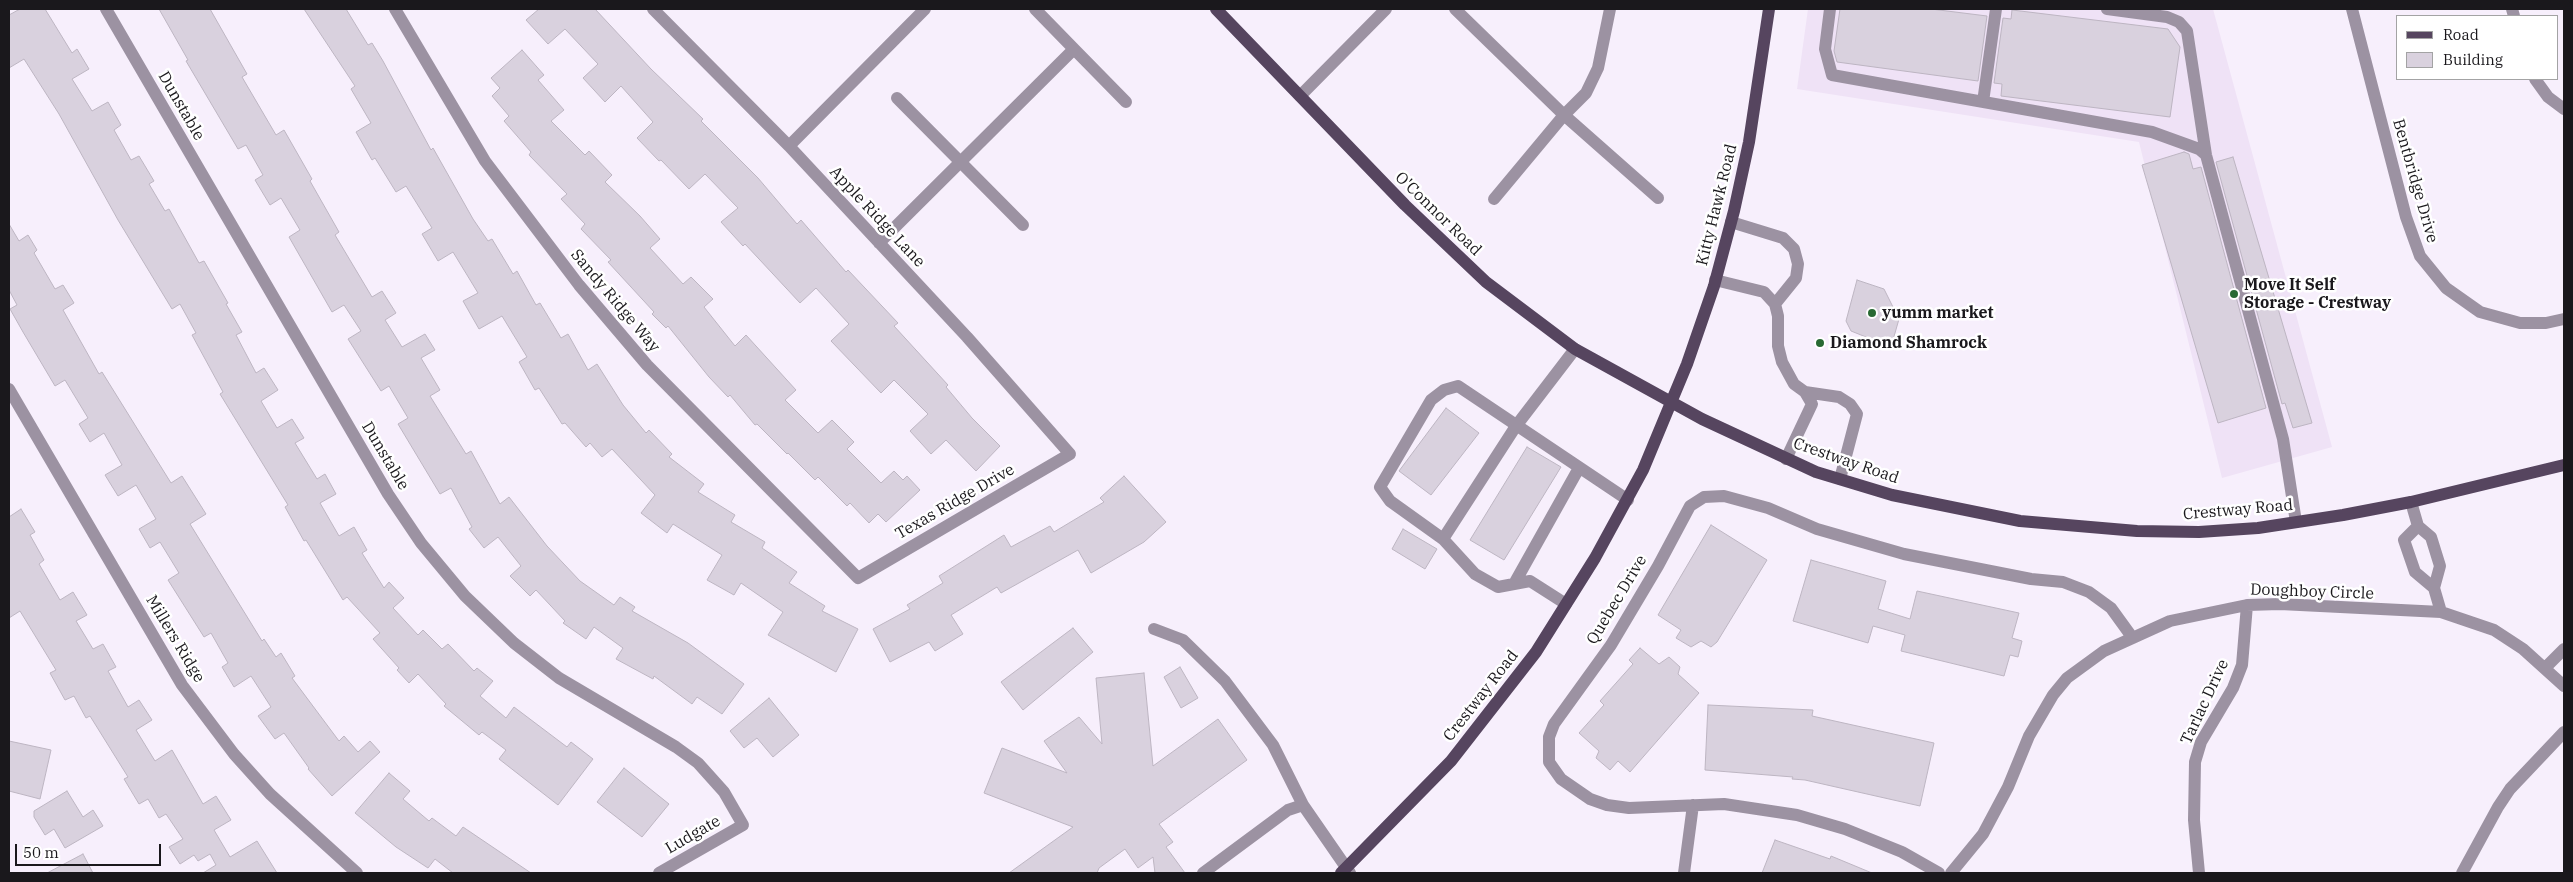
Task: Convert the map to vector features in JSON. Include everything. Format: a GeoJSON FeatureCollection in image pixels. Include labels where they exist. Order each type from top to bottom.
{"type":"FeatureCollection","features":[{"type":"Feature","properties":{"kind":"main road","name":"O'Connor Road"},"geometry":{"type":"LineString","coordinates":[[1216,9],[1405,205],[1486,282],[1575,350],[1670,402]]}},
{"type":"Feature","properties":{"kind":"main road","name":"Kitty Hawk Road"},"geometry":{"type":"LineString","coordinates":[[1670,402],[1688,364],[1731,222],[1749,142],[1769,9]]}},
{"type":"Feature","properties":{"kind":"main road","name":"Crestway Road"},"geometry":{"type":"LineString","coordinates":[[1346,872],[1450,761],[1536,652],[1628,500],[1643,470],[1670,402],[1786,459],[1840,479],[1892,495],[2020,521],[2138,531],[2199,532],[2296,522],[2411,502],[2564,465]]}},
{"type":"Feature","properties":{"kind":"street","name":"Dunstable"},"geometry":{"type":"LineString","coordinates":[[106,9],[388,494],[421,543],[465,596],[514,643],[559,678],[676,747],[698,763],[724,792],[743,825]]}},
{"type":"Feature","properties":{"kind":"street","name":"Sandy Ridge Way"},"geometry":{"type":"LineString","coordinates":[[395,9],[486,161],[579,285],[647,365],[858,578]]}},
{"type":"Feature","properties":{"kind":"street","name":"Apple Ridge Lane"},"geometry":{"type":"LineString","coordinates":[[654,9],[789,146],[967,337],[1070,454]]}},
{"type":"Feature","properties":{"kind":"street"},"geometry":{"type":"LineString","coordinates":[[789,146],[925,9]]}},
{"type":"Feature","properties":{"kind":"street"},"geometry":{"type":"LineString","coordinates":[[1035,9],[1126,102]]}},
{"type":"Feature","properties":{"kind":"street"},"geometry":{"type":"LineString","coordinates":[[1300,96],[1386,9]]}},
{"type":"Feature","properties":{"kind":"street"},"geometry":{"type":"LineString","coordinates":[[1456,9],[1564,115],[1658,198]]}},
{"type":"Feature","properties":{"kind":"street"},"geometry":{"type":"LineString","coordinates":[[1494,199],[1564,115],[1586,93],[1598,68],[1610,9]]}},
{"type":"Feature","properties":{"kind":"street"},"geometry":{"type":"LineString","coordinates":[[1830,9],[1824,49],[1832,75],[2152,132],[2199,149],[2206,155]]}},
{"type":"Feature","properties":{"kind":"street"},"geometry":{"type":"LineString","coordinates":[[1983,102],[1996,9]]}},
{"type":"Feature","properties":{"kind":"street"},"geometry":{"type":"LineString","coordinates":[[2107,9],[2167,13],[2187,31],[2206,155],[2283,439],[2296,522]]}},
{"type":"Feature","properties":{"kind":"street","name":"Bentbridge Drive"},"geometry":{"type":"LineString","coordinates":[[2352,9],[2406,217],[2420,256],[2446,288],[2480,312],[2520,323],[2546,323],[2564,319]]}},
{"type":"Feature","properties":{"kind":"street"},"geometry":{"type":"LineString","coordinates":[[879,243],[1074,50]]}},
{"type":"Feature","properties":{"kind":"street"},"geometry":{"type":"LineString","coordinates":[[2536,80],[2548,97],[2564,109]]}},
{"type":"Feature","properties":{"kind":"street"},"geometry":{"type":"LineString","coordinates":[[897,98],[1023,225]]}},
{"type":"Feature","properties":{"kind":"street"},"geometry":{"type":"LineString","coordinates":[[1731,222],[1783,238],[1794,249],[1798,264],[1796,278],[1775,304]]}},
{"type":"Feature","properties":{"kind":"street"},"geometry":{"type":"LineString","coordinates":[[1715,280],[1764,292],[1775,304],[1778,316],[1778,346],[1782,362],[1794,384],[1805,392],[1812,404],[1786,459]]}},
{"type":"Feature","properties":{"kind":"street"},"geometry":{"type":"LineString","coordinates":[[1443,539],[1516,426],[1575,350]]}},
{"type":"Feature","properties":{"kind":"street"},"geometry":{"type":"LineString","coordinates":[[1566,604],[1530,581],[1498,587],[1475,574],[1443,539],[1390,501],[1380,487],[1431,400],[1444,390],[1458,386],[1628,500]]}},
{"type":"Feature","properties":{"kind":"street","name":"Millers Ridge"},"geometry":{"type":"LineString","coordinates":[[9,389],[182,686],[234,754],[270,794],[357,873]]}},
{"type":"Feature","properties":{"kind":"street"},"geometry":{"type":"LineString","coordinates":[[1805,392],[1839,398],[1850,404],[1857,414],[1840,479]]}},
{"type":"Feature","properties":{"kind":"street","name":"Texas Ridge Drive"},"geometry":{"type":"LineString","coordinates":[[858,578],[1070,454]]}},
{"type":"Feature","properties":{"kind":"street"},"geometry":{"type":"LineString","coordinates":[[1514,584],[1579,468]]}},
{"type":"Feature","properties":{"kind":"street","name":"Quebec Drive"},"geometry":{"type":"LineString","coordinates":[[1939,873],[1902,852],[1845,829],[1797,815],[1724,804],[1630,808],[1607,805],[1590,799],[1561,779],[1549,762],[1549,737],[1554,724],[1611,645],[1658,566],[1690,506],[1704,497],[1724,496],[1768,508],[1817,529],[1904,554],[2031,579],[2063,582],[2089,592],[2111,608],[2132,636]]}},
{"type":"Feature","properties":{"kind":"street"},"geometry":{"type":"LineString","coordinates":[[2411,502],[2418,526],[2431,537],[2440,566],[2434,588],[2441,612]]}},
{"type":"Feature","properties":{"kind":"street"},"geometry":{"type":"LineString","coordinates":[[2418,526],[2404,540],[2415,572],[2434,588]]}},
{"type":"Feature","properties":{"kind":"street","name":"Doughboy Circle"},"geometry":{"type":"LineString","coordinates":[[1951,873],[1982,834],[2008,787],[2029,736],[2053,695],[2067,678],[2104,651],[2132,636],[2170,621],[2247,605],[2280,604],[2441,612],[2494,630],[2545,668],[2564,686]]}},
{"type":"Feature","properties":{"kind":"street","name":"Tarlac Drive"},"geometry":{"type":"LineString","coordinates":[[2199,873],[2194,820],[2195,762],[2201,742],[2233,688],[2242,665],[2247,605]]}},
{"type":"Feature","properties":{"kind":"street"},"geometry":{"type":"LineString","coordinates":[[1154,629],[1183,640],[1225,682],[1273,745],[1303,805],[1346,872]]}},
{"type":"Feature","properties":{"kind":"street"},"geometry":{"type":"LineString","coordinates":[[2545,668],[2564,649]]}},
{"type":"Feature","properties":{"kind":"street"},"geometry":{"type":"LineString","coordinates":[[2462,873],[2510,789],[2564,732]]}},
{"type":"Feature","properties":{"kind":"street"},"geometry":{"type":"LineString","coordinates":[[1203,873],[1288,810],[1303,805]]}},
{"type":"Feature","properties":{"kind":"street"},"geometry":{"type":"LineString","coordinates":[[1684,873],[1693,805]]}},
{"type":"Feature","properties":{"kind":"street","name":"Ludgate"},"geometry":{"type":"LineString","coordinates":[[659,873],[743,825]]}},
{"type":"Feature","properties":{"kind":"shaded area","name":"Move It Self Storage - Crestway"},"geometry":{"type":"Polygon","coordinates":[[[1808,9],[2213,9],[2332,447],[2222,478],[2139,142],[1797,89],[1808,9]]]}},
{"type":"Feature","properties":{"kind":"building"},"geometry":{"type":"Polygon","coordinates":[[[20,9],[45,9],[72,53],[77,49],[89,69],[72,79],[92,111],[108,102],[121,125],[114,130],[131,160],[139,156],[154,181],[149,184],[165,211],[169,209],[199,263],[204,261],[228,303],[226,304],[242,332],[236,335],[256,373],[264,368],[278,390],[261,401],[277,428],[292,419],[304,438],[295,443],[317,479],[325,474],[336,494],[320,503],[339,536],[354,527],[367,550],[362,553],[384,588],[389,582],[404,598],[393,608],[418,635],[423,630],[442,649],[448,644],[474,671],[477,668],[493,681],[480,696],[506,718],[514,707],[567,747],[571,742],[593,759],[558,805],[499,759],[506,750],[482,732],[479,735],[444,706],[446,704],[418,674],[409,683],[397,670],[399,668],[373,639],[380,633],[347,597],[343,600],[306,540],[304,541],[285,507],[288,505],[220,394],[223,392],[192,335],[196,333],[180,304],[172,309],[118,220],[59,114],[24,59],[9,68],[9,15],[20,9]]]}},
{"type":"Feature","properties":{"kind":"building"},"geometry":{"type":"Polygon","coordinates":[[[159,9],[210,9],[247,74],[242,77],[276,135],[284,130],[312,179],[310,181],[339,232],[335,235],[372,297],[382,291],[396,313],[385,320],[402,347],[425,334],[435,350],[421,358],[440,390],[430,396],[466,454],[471,451],[500,504],[509,497],[547,546],[580,581],[614,605],[620,597],[635,607],[632,611],[688,643],[744,684],[722,714],[697,697],[692,704],[654,676],[653,679],[616,659],[623,648],[594,627],[586,639],[563,623],[565,621],[536,590],[530,596],[510,576],[521,566],[498,537],[484,548],[469,529],[472,527],[451,488],[440,494],[398,424],[408,418],[389,386],[381,391],[348,339],[361,331],[344,305],[332,312],[289,237],[300,230],[281,198],[270,205],[255,180],[263,175],[246,145],[238,149],[186,61],[188,60],[159,9]]]}},
{"type":"Feature","properties":{"kind":"building"},"geometry":{"type":"Polygon","coordinates":[[[304,9],[346,9],[368,45],[372,43],[383,61],[431,150],[433,148],[473,219],[488,241],[492,239],[513,274],[517,271],[536,305],[540,303],[561,338],[568,334],[588,370],[597,364],[623,405],[646,433],[649,430],[672,454],[669,457],[704,484],[698,492],[735,515],[731,522],[765,542],[762,548],[797,572],[789,583],[825,606],[822,611],[858,629],[836,672],[768,635],[783,612],[741,583],[734,595],[707,580],[722,555],[673,524],[667,533],[641,513],[655,495],[612,449],[602,457],[590,443],[586,447],[565,423],[562,424],[539,388],[535,390],[519,362],[527,357],[502,316],[479,329],[463,301],[478,293],[453,252],[438,261],[422,234],[432,228],[406,186],[396,192],[375,158],[372,160],[356,132],[371,123],[351,89],[355,86],[304,9]]]}},
{"type":"Feature","properties":{"kind":"building"},"geometry":{"type":"Polygon","coordinates":[[[539,9],[595,9],[651,69],[703,119],[701,121],[758,178],[797,224],[801,220],[846,272],[848,270],[898,323],[894,326],[948,385],[946,387],[972,418],[1000,446],[976,471],[946,440],[931,454],[910,431],[928,414],[894,380],[881,393],[831,341],[849,324],[816,288],[800,303],[745,244],[743,246],[721,222],[738,208],[705,174],[689,189],[661,160],[659,161],[637,138],[653,122],[621,86],[605,102],[583,78],[598,64],[565,29],[548,44],[526,20],[539,9]]]}},
{"type":"Feature","properties":{"kind":"building"},"geometry":{"type":"Polygon","coordinates":[[[1840,9],[1931,9],[1987,16],[1978,81],[1837,62],[1834,51],[1840,9]]]}},
{"type":"Feature","properties":{"kind":"building"},"geometry":{"type":"Polygon","coordinates":[[[2012,10],[2168,29],[2180,47],[2170,117],[2001,96],[2002,84],[1994,83],[2003,18],[2011,19],[2012,10]]]}},
{"type":"Feature","properties":{"kind":"building"},"geometry":{"type":"Polygon","coordinates":[[[522,50],[544,75],[538,80],[564,110],[551,121],[585,155],[589,151],[612,175],[605,182],[640,216],[660,239],[650,248],[683,284],[691,277],[713,299],[704,307],[735,346],[746,335],[796,390],[785,400],[818,433],[832,420],[854,442],[847,449],[881,483],[894,471],[903,480],[907,476],[920,490],[886,522],[878,514],[869,523],[850,503],[847,506],[818,477],[815,480],[757,424],[755,425],[730,395],[728,397],[709,377],[668,326],[666,328],[652,314],[654,312],[608,262],[611,260],[581,229],[585,224],[561,199],[567,194],[529,155],[531,152],[504,121],[509,116],[492,96],[500,88],[491,78],[522,50]]]}},
{"type":"Feature","properties":{"kind":"building"},"geometry":{"type":"Polygon","coordinates":[[[2184,152],[2189,154],[2193,169],[2201,167],[2266,408],[2218,423],[2142,165],[2184,152]]]}},
{"type":"Feature","properties":{"kind":"building"},"geometry":{"type":"Polygon","coordinates":[[[2233,157],[2312,423],[2293,428],[2285,403],[2282,404],[2216,162],[2233,157]]]}},
{"type":"Feature","properties":{"kind":"building"},"geometry":{"type":"Polygon","coordinates":[[[9,224],[19,241],[28,235],[37,250],[34,253],[55,289],[63,285],[74,303],[63,310],[99,374],[102,372],[171,483],[182,476],[206,514],[190,524],[262,641],[264,639],[276,657],[281,653],[295,676],[292,678],[339,741],[344,736],[358,752],[370,741],[380,752],[332,796],[308,769],[284,733],[275,739],[258,716],[271,707],[251,676],[234,687],[222,667],[228,663],[211,633],[204,637],[168,580],[179,573],[160,542],[150,548],[139,529],[156,519],[136,485],[118,496],[105,475],[122,465],[104,433],[90,442],[79,424],[88,418],[65,380],[55,386],[10,309],[17,305],[9,290],[9,224]]]}},
{"type":"Feature","properties":{"kind":"building","name":"yumm market"},"geometry":{"type":"Polygon","coordinates":[[[1857,280],[1884,289],[1899,319],[1891,347],[1851,331],[1846,321],[1857,280]]]}},
{"type":"Feature","properties":{"kind":"building"},"geometry":{"type":"Polygon","coordinates":[[[1446,408],[1479,433],[1431,495],[1399,471],[1446,408]]]}},
{"type":"Feature","properties":{"kind":"building"},"geometry":{"type":"Polygon","coordinates":[[[1527,447],[1561,467],[1504,560],[1470,540],[1527,447]]]}},
{"type":"Feature","properties":{"kind":"building"},"geometry":{"type":"Polygon","coordinates":[[[1124,476],[1166,522],[1144,542],[1091,573],[1078,550],[1001,593],[997,587],[951,615],[963,634],[935,651],[929,642],[890,662],[873,629],[910,609],[907,605],[943,583],[939,576],[1004,535],[1011,547],[1050,526],[1054,532],[1104,502],[1100,498],[1124,476]]]}},
{"type":"Feature","properties":{"kind":"building"},"geometry":{"type":"Polygon","coordinates":[[[21,509],[35,532],[30,535],[44,560],[39,564],[60,600],[73,592],[87,615],[76,621],[93,649],[103,644],[116,667],[108,671],[128,707],[139,700],[152,720],[136,730],[155,761],[172,750],[203,804],[216,796],[231,820],[214,830],[230,857],[257,841],[277,873],[203,873],[216,865],[210,854],[198,861],[194,855],[180,864],[169,847],[183,839],[166,814],[159,818],[148,799],[139,804],[124,779],[128,777],[90,716],[86,718],[74,696],[65,700],[50,673],[56,670],[20,611],[9,618],[9,517],[21,509]]]}},
{"type":"Feature","properties":{"kind":"building"},"geometry":{"type":"Polygon","coordinates":[[[1711,525],[1767,560],[1717,642],[1711,647],[1701,641],[1691,647],[1676,638],[1681,630],[1658,615],[1711,525]]]}},
{"type":"Feature","properties":{"kind":"building"},"geometry":{"type":"Polygon","coordinates":[[[1403,529],[1437,549],[1425,569],[1392,549],[1403,529]]]}},
{"type":"Feature","properties":{"kind":"building"},"geometry":{"type":"Polygon","coordinates":[[[1811,560],[1886,581],[1878,609],[1910,619],[1917,591],[2019,613],[2012,638],[2022,641],[2018,657],[2010,655],[2004,676],[1901,651],[1905,635],[1873,626],[1868,643],[1793,621],[1811,560]]]}},
{"type":"Feature","properties":{"kind":"building"},"geometry":{"type":"Polygon","coordinates":[[[1073,628],[1093,652],[1023,710],[1001,682],[1073,628]]]}},
{"type":"Feature","properties":{"kind":"building"},"geometry":{"type":"Polygon","coordinates":[[[1640,648],[1659,664],[1669,657],[1680,667],[1678,674],[1699,693],[1630,772],[1618,761],[1610,770],[1596,758],[1599,751],[1579,733],[1604,705],[1600,701],[1633,664],[1629,660],[1640,648]]]}},
{"type":"Feature","properties":{"kind":"building"},"geometry":{"type":"Polygon","coordinates":[[[1180,667],[1198,698],[1181,708],[1164,677],[1180,667]]]}},
{"type":"Feature","properties":{"kind":"building"},"geometry":{"type":"Polygon","coordinates":[[[1144,673],[1153,766],[1218,719],[1247,760],[1159,824],[1173,842],[1166,847],[1185,873],[1155,873],[1153,857],[1138,868],[1125,849],[1099,868],[1097,873],[1009,873],[1073,827],[984,793],[1002,748],[1067,773],[1044,741],[1079,717],[1102,744],[1096,678],[1144,673]]]}},
{"type":"Feature","properties":{"kind":"building"},"geometry":{"type":"Polygon","coordinates":[[[769,698],[799,735],[773,757],[757,738],[744,748],[730,731],[769,698]]]}},
{"type":"Feature","properties":{"kind":"building"},"geometry":{"type":"Polygon","coordinates":[[[1708,705],[1813,710],[1812,716],[1934,743],[1920,806],[1805,780],[1792,779],[1793,777],[1705,770],[1708,705]]]}},
{"type":"Feature","properties":{"kind":"building"},"geometry":{"type":"Polygon","coordinates":[[[9,741],[51,750],[40,799],[9,791],[9,741]]]}},
{"type":"Feature","properties":{"kind":"building"},"geometry":{"type":"Polygon","coordinates":[[[624,768],[669,804],[642,837],[597,802],[624,768]]]}},
{"type":"Feature","properties":{"kind":"building"},"geometry":{"type":"Polygon","coordinates":[[[389,773],[410,791],[403,799],[429,821],[432,818],[456,836],[463,827],[531,873],[453,873],[435,859],[428,868],[396,847],[355,813],[389,773]]]}},
{"type":"Feature","properties":{"kind":"building"},"geometry":{"type":"Polygon","coordinates":[[[67,791],[83,817],[93,810],[103,826],[65,848],[54,829],[45,835],[34,817],[34,811],[67,791]]]}},
{"type":"Feature","properties":{"kind":"building"},"geometry":{"type":"Polygon","coordinates":[[[1775,840],[1830,859],[1831,856],[1872,873],[1762,873],[1775,840]]]}},
{"type":"Feature","properties":{"kind":"building"},"geometry":{"type":"Polygon","coordinates":[[[83,854],[93,873],[47,873],[83,854]]]}},
{"type":"Feature","properties":{"kind":"place","name":"Move It Self Storage - Crestway"},"geometry":{"type":"Point","coordinates":[2234,294]}},
{"type":"Feature","properties":{"kind":"place","name":"yumm market"},"geometry":{"type":"Point","coordinates":[1872,313]}},
{"type":"Feature","properties":{"kind":"place","name":"Diamond Shamrock"},"geometry":{"type":"Point","coordinates":[1820,343]}}]}
